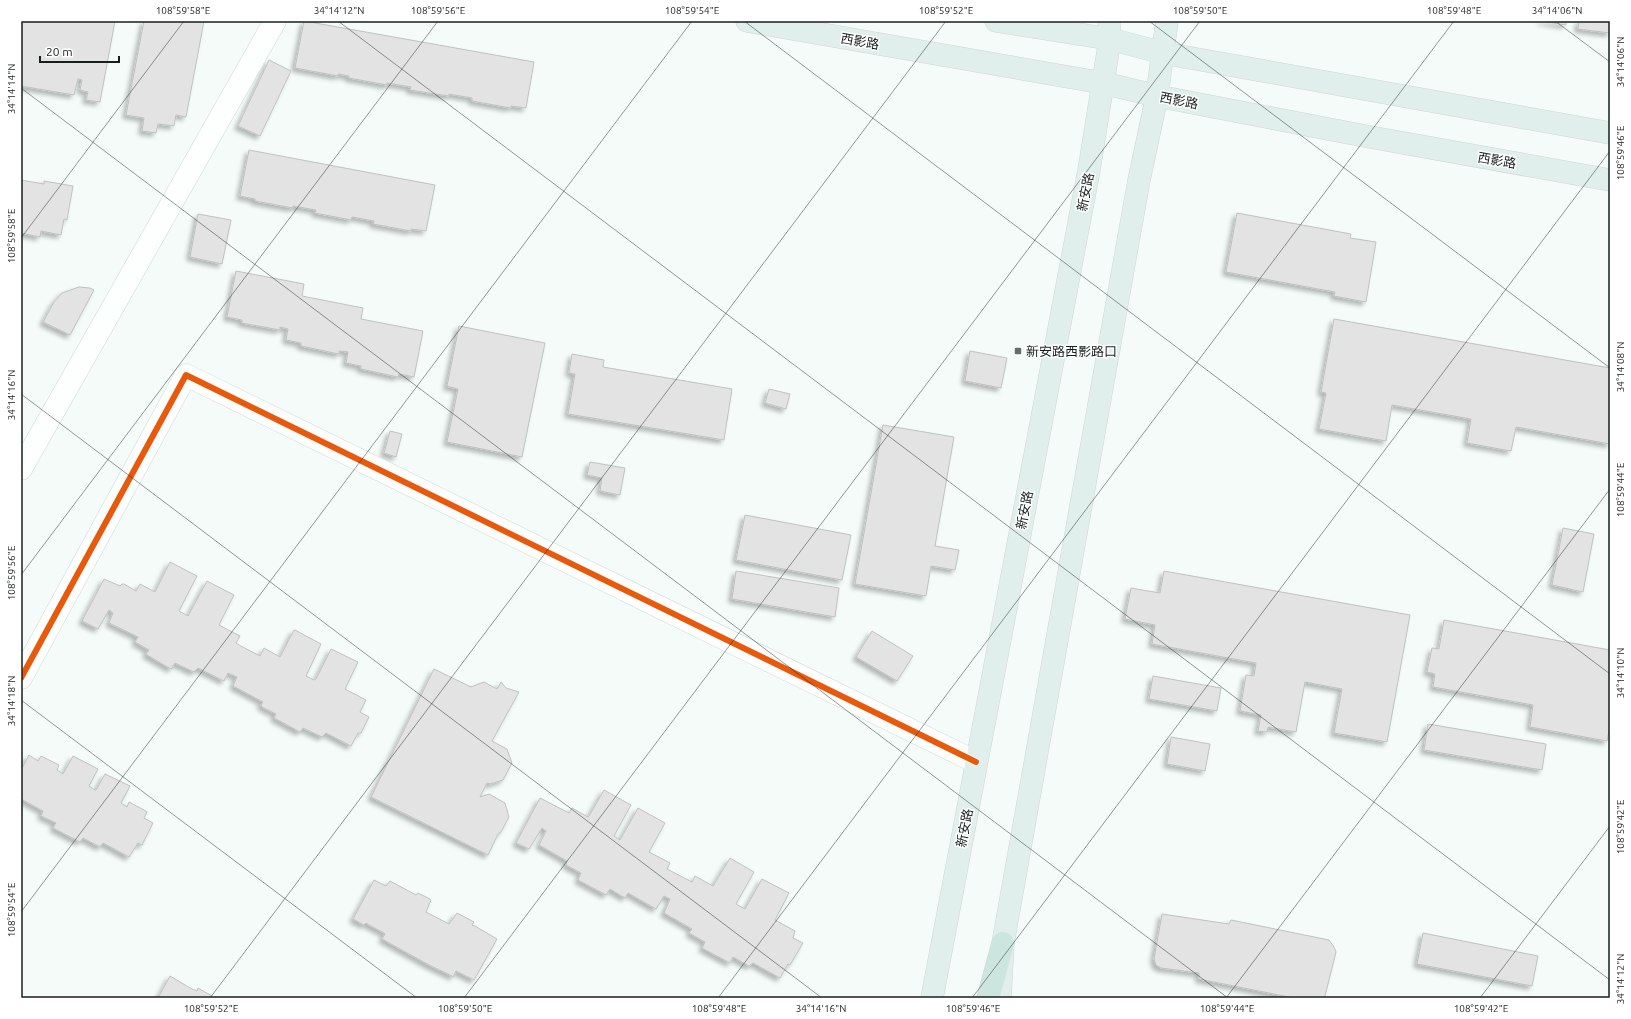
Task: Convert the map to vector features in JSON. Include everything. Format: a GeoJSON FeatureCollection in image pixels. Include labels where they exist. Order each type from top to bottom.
{"type":"FeatureCollection","features":[{"type":"Feature","properties":{"kind":"highway"},"geometry":{"type":"LineString","coordinates":[[988,998],[1003,943]]}},
{"type":"Feature","properties":{"kind":"main road","name":"西影路"},"geometry":{"type":"LineString","coordinates":[[747,21],[1103,82],[1157,96],[1370,137],[1610,180]]}},
{"type":"Feature","properties":{"kind":"main road"},"geometry":{"type":"LineString","coordinates":[[996,21],[1110,30],[1163,53],[1610,132]]}},
{"type":"Feature","properties":{"kind":"main road"},"geometry":{"type":"LineString","coordinates":[[1000,998],[1003,943],[1139,180],[1157,96],[1167,21]]}},
{"type":"Feature","properties":{"kind":"main road","name":"新安路"},"geometry":{"type":"LineString","coordinates":[[932,998],[1088,177],[1110,30]]}},
{"type":"Feature","properties":{"kind":"street"},"geometry":{"type":"LineString","coordinates":[[21,469],[275,21]]}},
{"type":"Feature","properties":{"kind":"street"},"geometry":{"type":"LineString","coordinates":[[21,678],[186,375],[976,762]]}},
{"type":"Feature","properties":{"kind":"building"},"geometry":{"type":"Polygon","coordinates":[[[21,21],[115,21],[100,102],[86,100],[88,92],[80,90],[82,80],[80,79],[78,79],[74,95],[21,86],[21,21]]]}},
{"type":"Feature","properties":{"kind":"building"},"geometry":{"type":"Polygon","coordinates":[[[144,21],[204,21],[186,117],[176,115],[174,126],[158,124],[156,133],[142,131],[144,118],[126,115],[144,21]]]}},
{"type":"Feature","properties":{"kind":"building"},"geometry":{"type":"Polygon","coordinates":[[[304,21],[534,62],[526,108],[511,106],[511,108],[472,101],[472,98],[410,90],[411,87],[387,83],[387,85],[349,78],[349,76],[338,74],[338,76],[295,68],[304,21]]]}},
{"type":"Feature","properties":{"kind":"building"},"geometry":{"type":"Polygon","coordinates":[[[1540,21],[1566,21],[1566,25],[1540,21]]]}},
{"type":"Feature","properties":{"kind":"building"},"geometry":{"type":"Polygon","coordinates":[[[1579,21],[1610,21],[1610,33],[1578,29],[1579,21]]]}},
{"type":"Feature","properties":{"kind":"building"},"geometry":{"type":"Polygon","coordinates":[[[269,60],[291,71],[260,136],[238,126],[269,60]]]}},
{"type":"Feature","properties":{"kind":"building"},"geometry":{"type":"Polygon","coordinates":[[[249,150],[435,185],[426,231],[411,229],[411,231],[373,224],[374,221],[352,217],[351,220],[315,213],[316,210],[293,206],[293,208],[255,201],[255,199],[240,196],[249,150]]]}},
{"type":"Feature","properties":{"kind":"building"},"geometry":{"type":"Polygon","coordinates":[[[21,180],[44,184],[44,181],[73,186],[67,220],[64,219],[61,235],[41,231],[40,237],[21,233],[21,180]]]}},
{"type":"Feature","properties":{"kind":"building"},"geometry":{"type":"Polygon","coordinates":[[[1237,213],[1351,234],[1350,238],[1376,242],[1366,302],[1334,296],[1335,292],[1226,272],[1237,213]]]}},
{"type":"Feature","properties":{"kind":"building"},"geometry":{"type":"Polygon","coordinates":[[[198,214],[231,220],[222,264],[190,257],[198,214]]]}},
{"type":"Feature","properties":{"kind":"building"},"geometry":{"type":"Polygon","coordinates":[[[236,271],[304,284],[302,296],[363,308],[361,319],[423,331],[414,377],[399,374],[398,377],[361,369],[361,366],[346,363],[348,352],[339,351],[339,354],[301,346],[301,343],[286,340],[288,329],[280,327],[280,330],[242,323],[242,320],[227,317],[236,271]]]}},
{"type":"Feature","properties":{"kind":"building"},"geometry":{"type":"Polygon","coordinates":[[[79,287],[94,290],[70,335],[43,322],[54,302],[62,293],[79,287]]]}},
{"type":"Feature","properties":{"kind":"building"},"geometry":{"type":"Polygon","coordinates":[[[1334,319],[1610,368],[1610,444],[1516,427],[1511,451],[1467,443],[1471,419],[1392,405],[1386,441],[1319,429],[1326,393],[1321,392],[1334,319]]]}},
{"type":"Feature","properties":{"kind":"building"},"geometry":{"type":"Polygon","coordinates":[[[459,326],[545,343],[522,457],[447,442],[458,389],[446,386],[459,326]]]}},
{"type":"Feature","properties":{"kind":"building"},"geometry":{"type":"Polygon","coordinates":[[[970,351],[1007,358],[1001,388],[965,381],[970,351]]]}},
{"type":"Feature","properties":{"kind":"building"},"geometry":{"type":"Polygon","coordinates":[[[572,354],[604,360],[603,367],[732,389],[724,440],[568,414],[575,374],[569,373],[572,354]]]}},
{"type":"Feature","properties":{"kind":"building"},"geometry":{"type":"Polygon","coordinates":[[[769,389],[790,394],[786,409],[765,403],[769,389]]]}},
{"type":"Feature","properties":{"kind":"building"},"geometry":{"type":"Polygon","coordinates":[[[883,425],[954,437],[935,546],[959,550],[955,570],[931,566],[926,596],[855,584],[883,425]]]}},
{"type":"Feature","properties":{"kind":"building"},"geometry":{"type":"Polygon","coordinates":[[[390,431],[402,434],[396,457],[384,453],[390,431]]]}},
{"type":"Feature","properties":{"kind":"building"},"geometry":{"type":"Polygon","coordinates":[[[590,462],[625,468],[620,495],[600,491],[602,478],[587,475],[590,462]]]}},
{"type":"Feature","properties":{"kind":"building"},"geometry":{"type":"Polygon","coordinates":[[[745,515],[851,535],[842,580],[736,560],[745,515]]]}},
{"type":"Feature","properties":{"kind":"building"},"geometry":{"type":"Polygon","coordinates":[[[1563,528],[1594,534],[1583,592],[1552,585],[1563,528]]]}},
{"type":"Feature","properties":{"kind":"building"},"geometry":{"type":"Polygon","coordinates":[[[170,562],[197,576],[179,611],[188,616],[207,581],[234,595],[219,625],[240,636],[236,643],[239,645],[260,656],[264,648],[280,657],[295,630],[321,644],[306,676],[314,680],[316,679],[331,649],[358,662],[345,689],[366,700],[360,712],[369,717],[361,733],[358,733],[351,746],[326,733],[322,737],[303,728],[300,732],[274,718],[276,714],[262,707],[261,705],[263,702],[233,686],[237,677],[228,673],[224,681],[198,668],[194,672],[175,663],[171,669],[147,655],[146,654],[149,650],[135,642],[138,637],[109,623],[113,613],[109,610],[98,629],[82,621],[104,579],[120,586],[124,584],[136,591],[140,584],[155,592],[170,562]]]}},
{"type":"Feature","properties":{"kind":"building"},"geometry":{"type":"Polygon","coordinates":[[[736,571],[839,588],[835,617],[732,599],[736,571]]]}},
{"type":"Feature","properties":{"kind":"building"},"geometry":{"type":"Polygon","coordinates":[[[1164,571],[1410,615],[1387,742],[1334,733],[1342,689],[1305,682],[1296,732],[1268,727],[1267,732],[1258,731],[1261,715],[1240,711],[1246,675],[1254,676],[1256,663],[1152,644],[1155,625],[1125,619],[1131,588],[1160,593],[1164,571]]]}},
{"type":"Feature","properties":{"kind":"building"},"geometry":{"type":"Polygon","coordinates":[[[1444,620],[1610,650],[1610,726],[1607,741],[1530,727],[1533,705],[1433,687],[1435,674],[1427,672],[1432,648],[1439,649],[1444,620]]]}},
{"type":"Feature","properties":{"kind":"building"},"geometry":{"type":"Polygon","coordinates":[[[872,631],[913,656],[897,681],[856,657],[872,631]]]}},
{"type":"Feature","properties":{"kind":"building"},"geometry":{"type":"Polygon","coordinates":[[[434,669],[471,687],[484,682],[497,689],[501,682],[506,688],[519,692],[492,741],[507,749],[512,763],[503,780],[490,784],[487,783],[480,797],[489,794],[505,803],[509,817],[501,832],[498,834],[488,855],[371,797],[434,669]]]}},
{"type":"Feature","properties":{"kind":"building"},"geometry":{"type":"Polygon","coordinates":[[[1153,676],[1221,688],[1217,711],[1149,699],[1153,676]]]}},
{"type":"Feature","properties":{"kind":"building"},"geometry":{"type":"Polygon","coordinates":[[[1428,724],[1546,744],[1542,770],[1424,750],[1428,724]]]}},
{"type":"Feature","properties":{"kind":"building"},"geometry":{"type":"Polygon","coordinates":[[[1171,737],[1210,744],[1205,771],[1167,764],[1171,737]]]}},
{"type":"Feature","properties":{"kind":"building"},"geometry":{"type":"Polygon","coordinates":[[[29,755],[38,761],[41,756],[59,765],[57,770],[63,774],[73,756],[98,769],[89,786],[95,790],[105,774],[130,786],[121,803],[127,807],[129,802],[144,810],[147,812],[144,818],[153,823],[142,845],[138,843],[129,857],[103,843],[100,847],[83,838],[80,842],[53,828],[56,823],[41,816],[43,811],[21,799],[21,770],[29,755]]]}},
{"type":"Feature","properties":{"kind":"building"},"geometry":{"type":"Polygon","coordinates":[[[604,790],[631,805],[614,836],[620,840],[638,808],[665,823],[649,852],[670,863],[667,869],[692,882],[695,876],[713,886],[730,858],[754,872],[736,904],[745,909],[762,879],[789,893],[775,920],[795,931],[793,938],[803,943],[790,965],[788,964],[780,978],[753,963],[749,966],[733,957],[730,963],[702,948],[705,942],[689,933],[692,929],[664,913],[670,899],[664,896],[656,909],[628,893],[625,898],[610,889],[606,895],[578,880],[581,873],[566,865],[567,861],[539,845],[546,831],[542,828],[529,849],[516,843],[540,798],[569,813],[572,808],[588,817],[604,790]]]}},
{"type":"Feature","properties":{"kind":"building"},"geometry":{"type":"Polygon","coordinates":[[[374,880],[386,886],[390,881],[416,895],[418,893],[431,900],[426,912],[449,924],[457,913],[474,922],[472,925],[497,939],[474,980],[456,971],[453,977],[429,965],[382,939],[385,934],[384,933],[366,923],[364,925],[353,919],[374,880]]]}},
{"type":"Feature","properties":{"kind":"building"},"geometry":{"type":"Polygon","coordinates":[[[1162,914],[1229,924],[1231,920],[1329,940],[1336,952],[1325,996],[1323,998],[1294,998],[1199,979],[1199,973],[1161,968],[1156,965],[1154,959],[1162,914]]]}},
{"type":"Feature","properties":{"kind":"building"},"geometry":{"type":"Polygon","coordinates":[[[1423,933],[1538,956],[1532,986],[1417,964],[1423,933]]]}},
{"type":"Feature","properties":{"kind":"building"},"geometry":{"type":"Polygon","coordinates":[[[170,976],[192,989],[197,991],[198,988],[212,996],[211,998],[158,998],[170,976]]]}},
{"type":"Feature","properties":{"kind":"cycle path"},"geometry":{"type":"LineString","coordinates":[[21,678],[186,375],[976,762]]}},
{"type":"Feature","properties":{"kind":"place","name":"新安路西影路口"},"geometry":{"type":"Point","coordinates":[1018,351]}}]}
